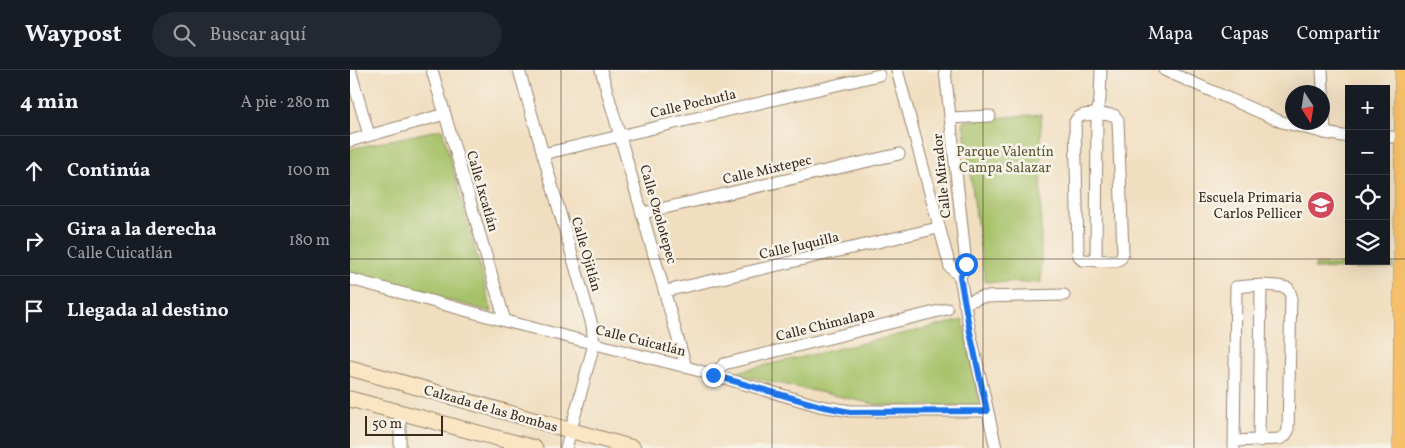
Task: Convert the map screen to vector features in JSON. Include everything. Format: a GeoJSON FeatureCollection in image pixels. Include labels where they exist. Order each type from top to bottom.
{"type":"FeatureCollection","features":[{"type":"Feature","properties":{"kind":"main road"},"geometry":{"type":"LineString","coordinates":[[1402,448],[1395,137],[1404,70]]}},
{"type":"Feature","properties":{"kind":"main road","name":"Calzada de las Bombas"},"geometry":{"type":"LineString","coordinates":[[351,366],[633,448]]}},
{"type":"Feature","properties":{"kind":"main road","name":"Calzada de las Bombas"},"geometry":{"type":"LineString","coordinates":[[350,400],[535,448]]}},
{"type":"Feature","properties":{"kind":"street"},"geometry":{"type":"LineString","coordinates":[[350,70],[369,135]]}},
{"type":"Feature","properties":{"kind":"street","name":"Calle Ixcatlán"},"geometry":{"type":"LineString","coordinates":[[432,70],[505,321]]}},
{"type":"Feature","properties":{"kind":"street","name":"Calle Ojitlán"},"geometry":{"type":"LineString","coordinates":[[519,70],[592,325],[594,344],[566,448]]}},
{"type":"Feature","properties":{"kind":"street","name":"Calle Ozolotepec"},"geometry":{"type":"LineString","coordinates":[[601,70],[686,366]]}},
{"type":"Feature","properties":{"kind":"street"},"geometry":{"type":"LineString","coordinates":[[897,70],[938,228],[950,267],[960,277],[964,304],[996,448]]}},
{"type":"Feature","properties":{"kind":"street","name":"Calle Mirador"},"geometry":{"type":"LineString","coordinates":[[945,70],[966,264],[960,277]]}},
{"type":"Feature","properties":{"kind":"street"},"geometry":{"type":"LineString","coordinates":[[1096,261],[1097,114],[1100,99],[1101,70]]}},
{"type":"Feature","properties":{"kind":"street"},"geometry":{"type":"LineString","coordinates":[[1164,70],[1282,122],[1345,136]]}},
{"type":"Feature","properties":{"kind":"street"},"geometry":{"type":"LineString","coordinates":[[1322,70],[1325,133]]}},
{"type":"Feature","properties":{"kind":"street","name":"Calle Pochutla"},"geometry":{"type":"LineString","coordinates":[[543,154],[879,75]]}},
{"type":"Feature","properties":{"kind":"street"},"geometry":{"type":"LineString","coordinates":[[350,141],[445,114]]}},
{"type":"Feature","properties":{"kind":"street"},"geometry":{"type":"LineString","coordinates":[[1097,114],[1114,116],[1118,120],[1123,252],[1121,258],[1116,261],[1082,260],[1079,256],[1075,122],[1082,115],[1097,114]]}},
{"type":"Feature","properties":{"kind":"street"},"geometry":{"type":"LineString","coordinates":[[950,118],[990,116]]}},
{"type":"Feature","properties":{"kind":"street","name":"Calle Mixtepec"},"geometry":{"type":"LineString","coordinates":[[643,214],[899,154]]}},
{"type":"Feature","properties":{"kind":"street","name":"Calle Juquilla"},"geometry":{"type":"LineString","coordinates":[[666,291],[938,228]]}},
{"type":"Feature","properties":{"kind":"street","name":"Calle Cuicatlán"},"geometry":{"type":"LineString","coordinates":[[350,279],[505,321],[686,366],[820,406],[850,412],[987,411]]}},
{"type":"Feature","properties":{"kind":"street"},"geometry":{"type":"LineString","coordinates":[[1259,441],[1262,285]]}},
{"type":"Feature","properties":{"kind":"street"},"geometry":{"type":"LineString","coordinates":[[1262,285],[1288,288],[1291,296],[1288,431],[1285,436],[1279,439],[1234,444],[1236,287],[1262,285]]}},
{"type":"Feature","properties":{"kind":"street"},"geometry":{"type":"LineString","coordinates":[[964,304],[982,297],[1064,295]]}},
{"type":"Feature","properties":{"kind":"street","name":"Calle Chimalapa"},"geometry":{"type":"LineString","coordinates":[[713,375],[724,364],[947,309]]}},
{"type":"Feature","properties":{"kind":"street"},"geometry":{"type":"LineString","coordinates":[[400,412],[400,448]]}},
{"type":"Feature","properties":{"kind":"green space","name":"Parque Valentín Campa Salazar"},"geometry":{"type":"Polygon","coordinates":[[[1041,114],[1041,283],[985,282],[963,121],[1041,114]]]}},
{"type":"Feature","properties":{"kind":"green space"},"geometry":{"type":"Polygon","coordinates":[[[442,129],[492,312],[350,274],[350,149],[442,129]]]}},
{"type":"Feature","properties":{"kind":"green space"},"geometry":{"type":"Polygon","coordinates":[[[1394,264],[1394,268],[1314,269],[1315,265],[1394,264]]]}},
{"type":"Feature","properties":{"kind":"green space"},"geometry":{"type":"Polygon","coordinates":[[[963,320],[980,405],[883,406],[732,373],[963,320]]]}},
{"type":"Feature","properties":{"kind":"place","name":"Escuela Primaria Carlos Pellicer"},"geometry":{"type":"Point","coordinates":[1321,205]}},
{"type":"Feature","properties":{"kind":"route"},"geometry":{"type":"LineString","coordinates":[[713,375],[820,406],[850,412],[987,411],[960,277],[966,264]]}}]}
